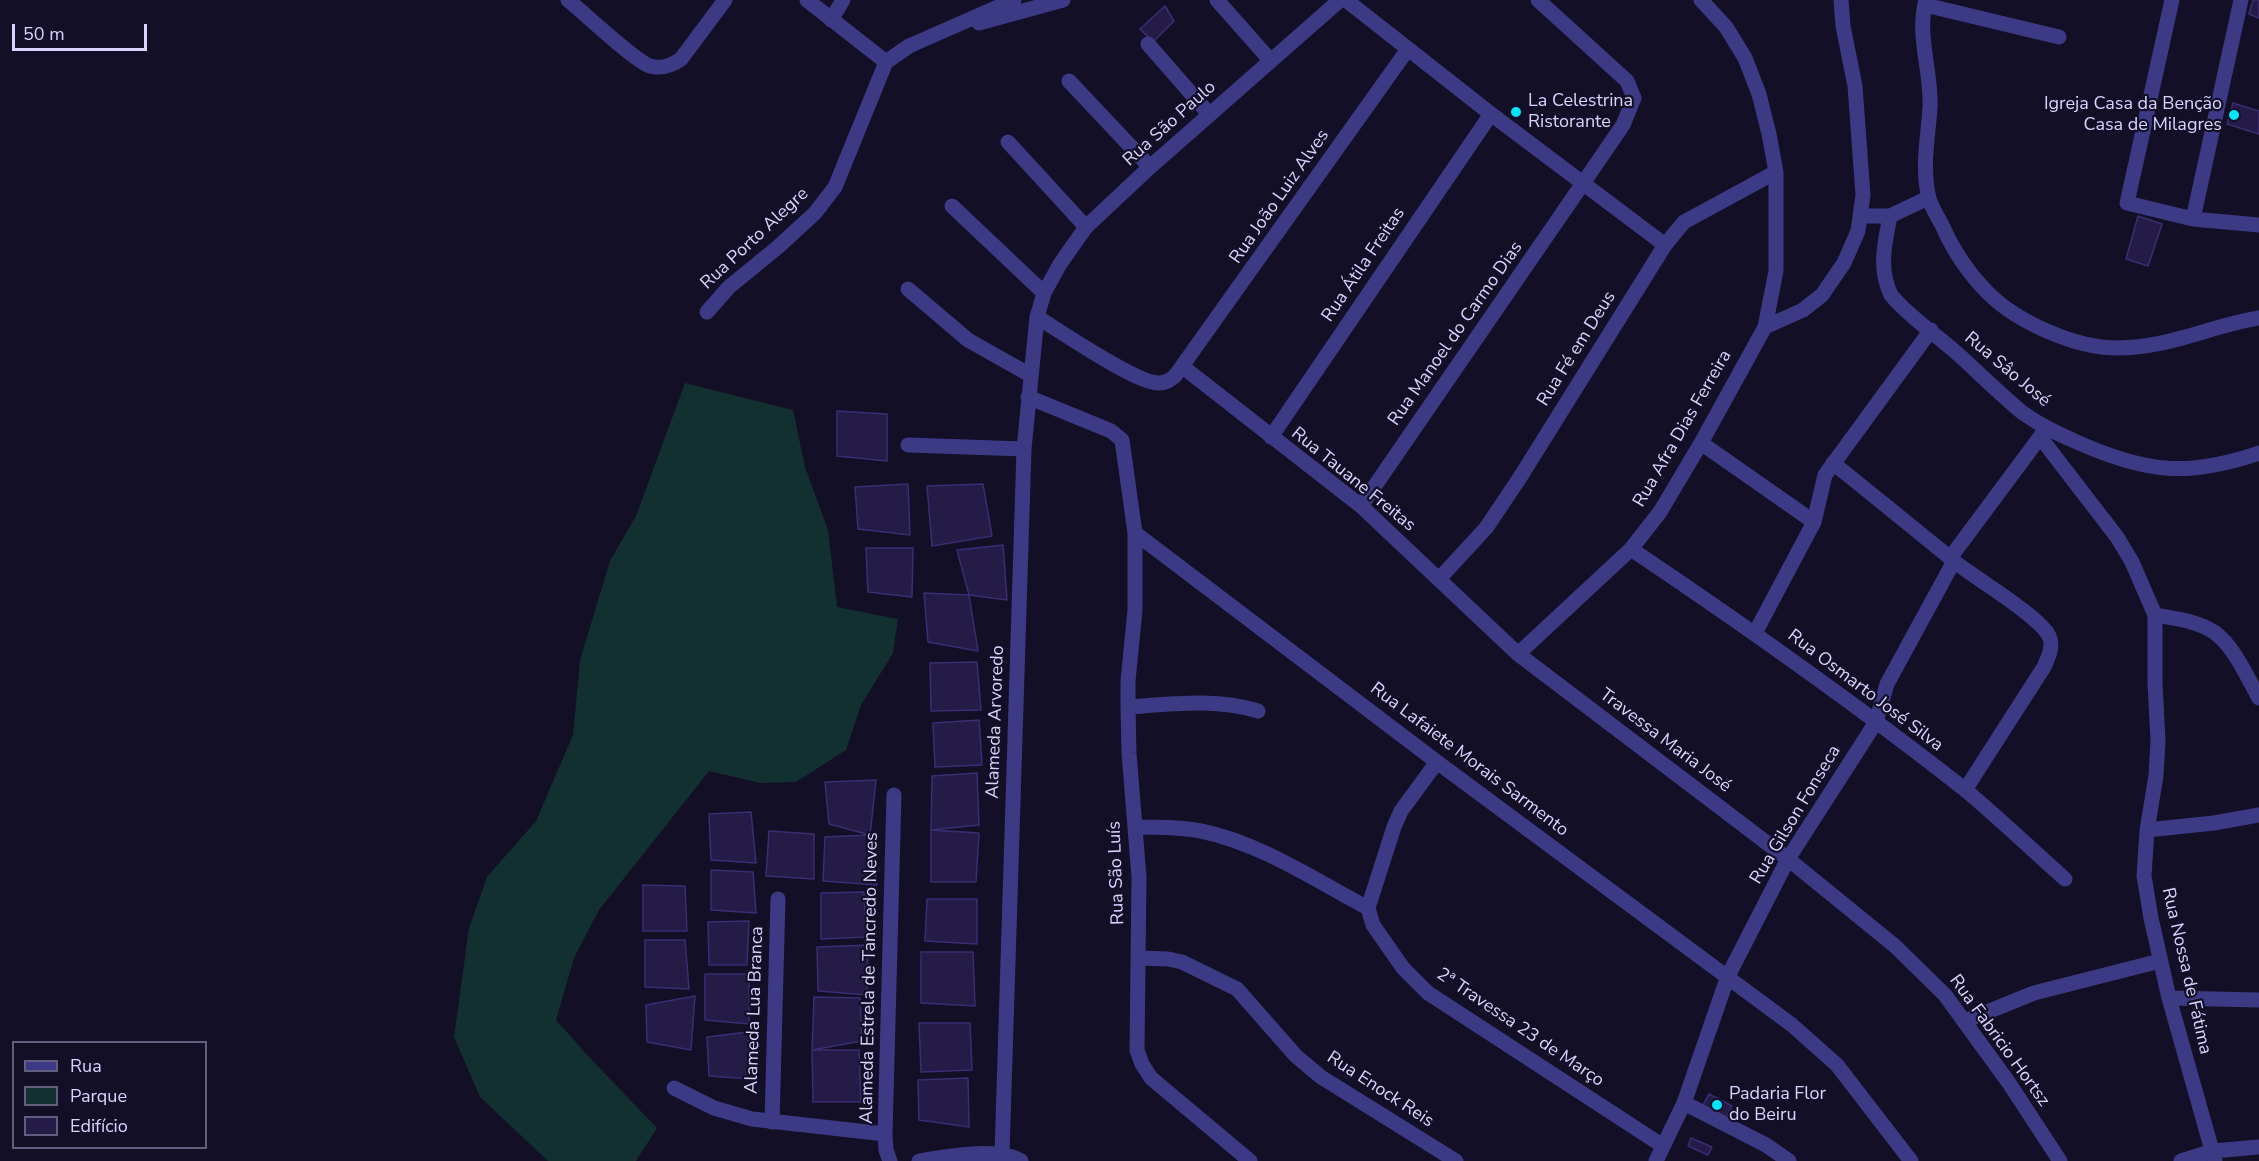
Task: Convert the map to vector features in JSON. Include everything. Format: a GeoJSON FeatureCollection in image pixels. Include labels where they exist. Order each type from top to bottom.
{"type":"FeatureCollection","features":[{"type":"Feature","properties":{"kind":"street"},"geometry":{"type":"LineString","coordinates":[[568,0],[642,62],[661,67],[672,65],[681,59],[725,0]]}},
{"type":"Feature","properties":{"kind":"street"},"geometry":{"type":"LineString","coordinates":[[807,0],[885,62],[909,46],[1014,0]]}},
{"type":"Feature","properties":{"kind":"street"},"geometry":{"type":"LineString","coordinates":[[831,20],[843,0]]}},
{"type":"Feature","properties":{"kind":"street"},"geometry":{"type":"LineString","coordinates":[[941,33],[1020,14],[1063,0]]}},
{"type":"Feature","properties":{"kind":"street"},"geometry":{"type":"LineString","coordinates":[[1217,0],[1270,60]]}},
{"type":"Feature","properties":{"kind":"street","name":"Rua São Paulo"},"geometry":{"type":"LineString","coordinates":[[1044,293],[1060,264],[1086,228],[1209,114],[1340,0]]}},
{"type":"Feature","properties":{"kind":"street"},"geometry":{"type":"LineString","coordinates":[[1346,0],[1491,114],[1665,245]]}},
{"type":"Feature","properties":{"kind":"street","name":"Rua Manoel do Carmo Dias"},"geometry":{"type":"LineString","coordinates":[[1361,506],[1623,125],[1634,98],[1627,81],[1538,0]]}},
{"type":"Feature","properties":{"kind":"street"},"geometry":{"type":"LineString","coordinates":[[1701,0],[1726,27],[1744,58],[1759,94],[1776,172],[1776,271],[1765,327]]}},
{"type":"Feature","properties":{"kind":"street"},"geometry":{"type":"LineString","coordinates":[[1765,327],[1803,310],[1822,295],[1835,279],[1849,255],[1861,216],[1863,178],[1855,86],[1843,26],[1841,0]]}},
{"type":"Feature","properties":{"kind":"street"},"geometry":{"type":"LineString","coordinates":[[2172,0],[2127,203],[2193,219],[2259,225]]}},
{"type":"Feature","properties":{"kind":"street"},"geometry":{"type":"LineString","coordinates":[[2193,219],[2241,0]]}},
{"type":"Feature","properties":{"kind":"street"},"geometry":{"type":"LineString","coordinates":[[2059,37],[1925,2],[1923,45],[1930,97],[1925,150],[1928,198],[1949,242],[1971,274],[1990,296],[2020,316],[2048,331],[2082,343],[2115,348],[2151,346],[2259,318]]}},
{"type":"Feature","properties":{"kind":"street"},"geometry":{"type":"LineString","coordinates":[[1148,44],[1209,114]]}},
{"type":"Feature","properties":{"kind":"street","name":"Rua João Luiz Alves"},"geometry":{"type":"LineString","coordinates":[[1183,367],[1408,49]]}},
{"type":"Feature","properties":{"kind":"street","name":"Rua Porto Alegre"},"geometry":{"type":"LineString","coordinates":[[707,312],[729,287],[815,213],[835,187],[885,62]]}},
{"type":"Feature","properties":{"kind":"street"},"geometry":{"type":"LineString","coordinates":[[1069,81],[1150,167]]}},
{"type":"Feature","properties":{"kind":"street","name":"Rua Átila Freitas"},"geometry":{"type":"LineString","coordinates":[[1270,438],[1491,114]]}},
{"type":"Feature","properties":{"kind":"street"},"geometry":{"type":"LineString","coordinates":[[1008,142],[1086,228]]}},
{"type":"Feature","properties":{"kind":"street","name":"Rua Fé em Deus"},"geometry":{"type":"LineString","coordinates":[[1439,579],[1486,528],[1665,245],[1684,222],[1776,172]]}},
{"type":"Feature","properties":{"kind":"street"},"geometry":{"type":"LineString","coordinates":[[1861,216],[1890,216],[1928,198]]}},
{"type":"Feature","properties":{"kind":"street"},"geometry":{"type":"LineString","coordinates":[[952,206],[1044,293]]}},
{"type":"Feature","properties":{"kind":"street","name":"Rua Sâo José"},"geometry":{"type":"LineString","coordinates":[[1890,216],[1883,258],[1886,284],[1897,303],[1931,330],[2043,433],[2112,458],[2145,467],[2166,469],[2216,466],[2259,453]]}},
{"type":"Feature","properties":{"kind":"street"},"geometry":{"type":"LineString","coordinates":[[908,289],[968,340],[1030,375]]}},
{"type":"Feature","properties":{"kind":"street","name":"Alameda Arvoredo"},"geometry":{"type":"LineString","coordinates":[[1002,1154],[1024,449],[1037,317],[1044,293]]}},
{"type":"Feature","properties":{"kind":"street"},"geometry":{"type":"LineString","coordinates":[[1037,317],[1133,376],[1157,383],[1167,382],[1183,367]]}},
{"type":"Feature","properties":{"kind":"street","name":"Rua Afra Dias Ferreira"},"geometry":{"type":"LineString","coordinates":[[1518,654],[1631,549],[1660,512],[1765,327]]}},
{"type":"Feature","properties":{"kind":"street"},"geometry":{"type":"LineString","coordinates":[[1755,633],[1814,522],[1825,475],[1931,330]]}},
{"type":"Feature","properties":{"kind":"street","name":"Rua Tauane Freitas"},"geometry":{"type":"LineString","coordinates":[[1183,367],[1270,438],[1361,506],[1518,654]]}},
{"type":"Feature","properties":{"kind":"street"},"geometry":{"type":"LineString","coordinates":[[1028,397],[1111,431],[1122,440],[1136,533]]}},
{"type":"Feature","properties":{"kind":"street","name":"Rua Gilson Fonseca"},"geometry":{"type":"LineString","coordinates":[[1656,1161],[1684,1103],[1728,976],[1788,859],[1876,722],[1887,684],[1952,560],[2043,433]]}},
{"type":"Feature","properties":{"kind":"street","name":"Rua Nossa de Fátima"},"geometry":{"type":"LineString","coordinates":[[2043,433],[2117,537],[2132,562],[2155,615],[2158,741],[2144,876],[2169,998],[2214,1156]]}},
{"type":"Feature","properties":{"kind":"street"},"geometry":{"type":"LineString","coordinates":[[1701,443],[1814,522]]}},
{"type":"Feature","properties":{"kind":"street"},"geometry":{"type":"LineString","coordinates":[[908,445],[1024,449]]}},
{"type":"Feature","properties":{"kind":"street"},"geometry":{"type":"LineString","coordinates":[[1833,463],[1952,560],[2043,628],[2050,637],[2051,647],[2044,667],[1965,790]]}},
{"type":"Feature","properties":{"kind":"street","name":"Rua São Luís"},"geometry":{"type":"LineString","coordinates":[[1136,533],[1136,610],[1128,681],[1128,707],[1139,877],[1137,1050],[1151,1078],[1250,1161]]}},
{"type":"Feature","properties":{"kind":"street","name":"Rua Lafaiete Morais Sarmento"},"geometry":{"type":"LineString","coordinates":[[1136,533],[1437,762],[1792,1025],[1837,1065],[1911,1161]]}},
{"type":"Feature","properties":{"kind":"street","name":"Rua Osmarto José Silva"},"geometry":{"type":"LineString","coordinates":[[1631,549],[1755,633],[1876,722],[1965,790],[2065,879]]}},
{"type":"Feature","properties":{"kind":"street"},"geometry":{"type":"LineString","coordinates":[[2155,615],[2197,624],[2214,632],[2225,643],[2259,698]]}},
{"type":"Feature","properties":{"kind":"street","name":"Travessa Maria José"},"geometry":{"type":"LineString","coordinates":[[1518,654],[1788,859]]}},
{"type":"Feature","properties":{"kind":"street"},"geometry":{"type":"LineString","coordinates":[[1128,707],[1209,703],[1230,704],[1258,711]]}},
{"type":"Feature","properties":{"kind":"street"},"geometry":{"type":"LineString","coordinates":[[1136,827],[1182,828],[1217,835],[1256,848],[1368,908],[1401,811],[1437,762]]}},
{"type":"Feature","properties":{"kind":"street","name":"Alameda Estrela de Tancredo Neves"},"geometry":{"type":"LineString","coordinates":[[890,1161],[886,1150],[885,1134],[894,795]]}},
{"type":"Feature","properties":{"kind":"street"},"geometry":{"type":"LineString","coordinates":[[2147,830],[2214,823],[2259,815]]}},
{"type":"Feature","properties":{"kind":"street","name":"Rua Fabricio Hortsz"},"geometry":{"type":"LineString","coordinates":[[1788,859],[1895,946],[1945,994],[2060,1161]]}},
{"type":"Feature","properties":{"kind":"street","name":"Alameda Lua Branca"},"geometry":{"type":"LineString","coordinates":[[772,1122],[778,899]]}},
{"type":"Feature","properties":{"kind":"street","name":"2ª Travessa 23 de Março"},"geometry":{"type":"LineString","coordinates":[[1368,908],[1372,925],[1403,968],[1428,993],[1663,1146]]}},
{"type":"Feature","properties":{"kind":"street","name":"Rua Enock Reis"},"geometry":{"type":"LineString","coordinates":[[1139,958],[1168,958],[1182,962],[1237,989],[1296,1056],[1321,1077],[1456,1161]]}},
{"type":"Feature","properties":{"kind":"street"},"geometry":{"type":"LineString","coordinates":[[1965,1021],[2034,993],[2160,961]]}},
{"type":"Feature","properties":{"kind":"street"},"geometry":{"type":"LineString","coordinates":[[2169,998],[2259,1000]]}},
{"type":"Feature","properties":{"kind":"street"},"geometry":{"type":"LineString","coordinates":[[674,1088],[714,1108],[772,1122],[885,1134]]}},
{"type":"Feature","properties":{"kind":"street"},"geometry":{"type":"LineString","coordinates":[[1684,1103],[1766,1145],[1789,1161]]}},
{"type":"Feature","properties":{"kind":"street"},"geometry":{"type":"LineString","coordinates":[[2181,1161],[2259,1147]]}},
{"type":"Feature","properties":{"kind":"street"},"geometry":{"type":"LineString","coordinates":[[919,1161],[1002,1154],[1021,1161]]}},
{"type":"Feature","properties":{"kind":"green space"},"geometry":{"type":"Polygon","coordinates":[[[685,383],[793,410],[805,467],[828,530],[837,607],[898,619],[893,653],[861,705],[846,750],[796,782],[760,783],[709,771],[599,910],[574,958],[556,1020],[657,1128],[636,1161],[548,1161],[480,1097],[454,1037],[469,928],[487,877],[536,821],[573,735],[580,660],[610,561],[636,516],[685,383]]]}},
{"type":"Feature","properties":{"kind":"building"},"geometry":{"type":"Polygon","coordinates":[[[2253,0],[2259,0],[2259,18],[2249,14],[2253,0]]]}},
{"type":"Feature","properties":{"kind":"building"},"geometry":{"type":"Polygon","coordinates":[[[1165,6],[1174,21],[1153,42],[1140,29],[1165,6]]]}},
{"type":"Feature","properties":{"kind":"building"},"geometry":{"type":"Polygon","coordinates":[[[2233,103],[2259,111],[2259,134],[2227,124],[2233,103]]]}},
{"type":"Feature","properties":{"kind":"building"},"geometry":{"type":"Polygon","coordinates":[[[2138,216],[2162,224],[2148,266],[2126,259],[2138,216]]]}},
{"type":"Feature","properties":{"kind":"building"},"geometry":{"type":"Polygon","coordinates":[[[837,411],[887,414],[887,461],[837,456],[837,411]]]}},
{"type":"Feature","properties":{"kind":"building"},"geometry":{"type":"Polygon","coordinates":[[[908,484],[910,535],[858,529],[855,487],[908,484]]]}},
{"type":"Feature","properties":{"kind":"building"},"geometry":{"type":"Polygon","coordinates":[[[983,484],[992,536],[932,546],[927,486],[983,484]]]}},
{"type":"Feature","properties":{"kind":"building"},"geometry":{"type":"Polygon","coordinates":[[[1003,545],[1007,600],[969,595],[957,550],[1003,545]]]}},
{"type":"Feature","properties":{"kind":"building"},"geometry":{"type":"Polygon","coordinates":[[[866,548],[913,548],[912,597],[868,592],[866,548]]]}},
{"type":"Feature","properties":{"kind":"building"},"geometry":{"type":"Polygon","coordinates":[[[924,593],[969,595],[978,651],[928,642],[924,593]]]}},
{"type":"Feature","properties":{"kind":"building"},"geometry":{"type":"Polygon","coordinates":[[[977,662],[981,710],[931,711],[930,663],[977,662]]]}},
{"type":"Feature","properties":{"kind":"building"},"geometry":{"type":"Polygon","coordinates":[[[979,720],[982,765],[935,767],[933,723],[979,720]]]}},
{"type":"Feature","properties":{"kind":"building"},"geometry":{"type":"Polygon","coordinates":[[[977,773],[979,825],[931,830],[932,776],[977,773]]]}},
{"type":"Feature","properties":{"kind":"building"},"geometry":{"type":"Polygon","coordinates":[[[876,780],[870,835],[829,824],[825,782],[876,780]]]}},
{"type":"Feature","properties":{"kind":"building"},"geometry":{"type":"Polygon","coordinates":[[[751,812],[756,863],[711,860],[709,814],[751,812]]]}},
{"type":"Feature","properties":{"kind":"building"},"geometry":{"type":"Polygon","coordinates":[[[931,830],[979,833],[976,882],[931,882],[931,830]]]}},
{"type":"Feature","properties":{"kind":"building"},"geometry":{"type":"Polygon","coordinates":[[[769,831],[814,834],[814,879],[766,876],[769,831]]]}},
{"type":"Feature","properties":{"kind":"building"},"geometry":{"type":"Polygon","coordinates":[[[870,835],[877,885],[823,881],[825,837],[870,835]]]}},
{"type":"Feature","properties":{"kind":"building"},"geometry":{"type":"Polygon","coordinates":[[[711,870],[753,872],[756,913],[711,910],[711,870]]]}},
{"type":"Feature","properties":{"kind":"building"},"geometry":{"type":"Polygon","coordinates":[[[643,885],[685,886],[687,931],[643,931],[643,885]]]}},
{"type":"Feature","properties":{"kind":"building"},"geometry":{"type":"Polygon","coordinates":[[[864,892],[866,937],[821,939],[821,893],[864,892]]]}},
{"type":"Feature","properties":{"kind":"building"},"geometry":{"type":"Polygon","coordinates":[[[927,899],[977,899],[977,944],[925,941],[927,899]]]}},
{"type":"Feature","properties":{"kind":"building"},"geometry":{"type":"Polygon","coordinates":[[[749,921],[747,965],[709,965],[708,922],[749,921]]]}},
{"type":"Feature","properties":{"kind":"building"},"geometry":{"type":"Polygon","coordinates":[[[645,940],[685,940],[689,989],[645,987],[645,940]]]}},
{"type":"Feature","properties":{"kind":"building"},"geometry":{"type":"Polygon","coordinates":[[[868,945],[867,995],[818,991],[817,947],[868,945]]]}},
{"type":"Feature","properties":{"kind":"building"},"geometry":{"type":"Polygon","coordinates":[[[921,952],[973,952],[975,1006],[921,1003],[921,952]]]}},
{"type":"Feature","properties":{"kind":"building"},"geometry":{"type":"Polygon","coordinates":[[[705,974],[749,974],[749,1024],[705,1020],[705,974]]]}},
{"type":"Feature","properties":{"kind":"building"},"geometry":{"type":"Polygon","coordinates":[[[695,996],[691,1050],[647,1042],[646,1005],[695,996]]]}},
{"type":"Feature","properties":{"kind":"building"},"geometry":{"type":"Polygon","coordinates":[[[814,997],[860,998],[862,1041],[812,1050],[814,997]]]}},
{"type":"Feature","properties":{"kind":"building"},"geometry":{"type":"Polygon","coordinates":[[[919,1023],[970,1023],[972,1070],[921,1072],[919,1023]]]}},
{"type":"Feature","properties":{"kind":"building"},"geometry":{"type":"Polygon","coordinates":[[[748,1032],[751,1079],[709,1076],[707,1037],[748,1032]]]}},
{"type":"Feature","properties":{"kind":"building"},"geometry":{"type":"Polygon","coordinates":[[[812,1050],[859,1050],[861,1102],[813,1102],[812,1050]]]}},
{"type":"Feature","properties":{"kind":"building"},"geometry":{"type":"Polygon","coordinates":[[[968,1078],[969,1127],[919,1120],[918,1080],[968,1078]]]}},
{"type":"Feature","properties":{"kind":"building","name":"Padaria Flor do Beiru"},"geometry":{"type":"Polygon","coordinates":[[[1709,1094],[1732,1106],[1726,1117],[1703,1105],[1709,1094]]]}},
{"type":"Feature","properties":{"kind":"building"},"geometry":{"type":"Polygon","coordinates":[[[1691,1138],[1712,1147],[1708,1155],[1688,1146],[1691,1138]]]}},
{"type":"Feature","properties":{"kind":"place","name":"La Celestrina Ristorante"},"geometry":{"type":"Point","coordinates":[1516,112]}},
{"type":"Feature","properties":{"kind":"place","name":"Igreja Casa da Benção Casa de Milagres"},"geometry":{"type":"Point","coordinates":[2234,115]}},
{"type":"Feature","properties":{"kind":"place","name":"Padaria Flor do Beiru"},"geometry":{"type":"Point","coordinates":[1717,1105]}}]}
